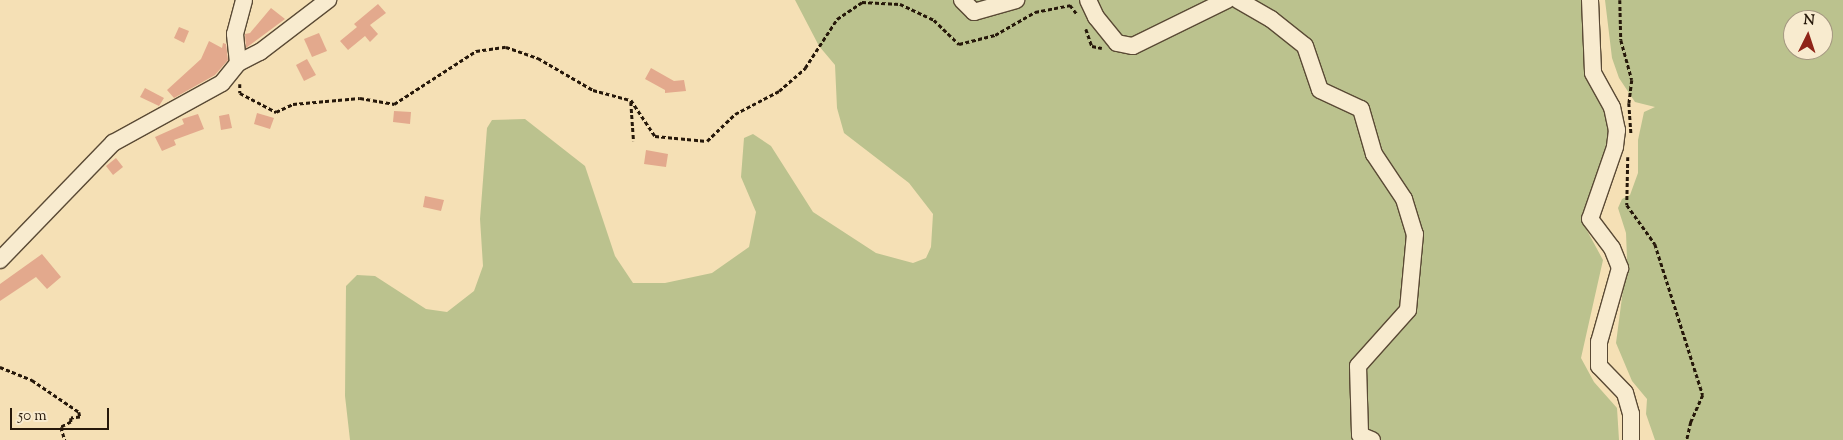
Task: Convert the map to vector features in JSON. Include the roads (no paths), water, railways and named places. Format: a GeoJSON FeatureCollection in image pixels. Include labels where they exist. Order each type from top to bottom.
{"type":"FeatureCollection","features":[{"type":"Feature","properties":{"kind":"street"},"geometry":{"type":"LineString","coordinates":[[238,63],[235,34],[244,0]]}},
{"type":"Feature","properties":{"kind":"street"},"geometry":{"type":"LineString","coordinates":[[0,260],[113,143],[222,83],[238,63],[267,47],[328,0]]}},
{"type":"Feature","properties":{"kind":"street"},"geometry":{"type":"LineString","coordinates":[[962,0],[974,12],[1016,0]]}},
{"type":"Feature","properties":{"kind":"street"},"geometry":{"type":"LineString","coordinates":[[1088,0],[1096,18],[1117,43],[1133,46],[1227,0]]}},
{"type":"Feature","properties":{"kind":"street"},"geometry":{"type":"LineString","coordinates":[[1238,0],[1271,19],[1305,46],[1320,90],[1362,108],[1374,154],[1404,199],[1415,234],[1408,310],[1358,366],[1360,435],[1372,440]]}},
{"type":"Feature","properties":{"kind":"street"},"geometry":{"type":"LineString","coordinates":[[1590,0],[1593,73],[1612,107],[1617,130],[1615,147],[1590,219],[1612,248],[1620,268],[1599,342],[1600,366],[1625,393],[1631,414],[1631,440]]}}]}
